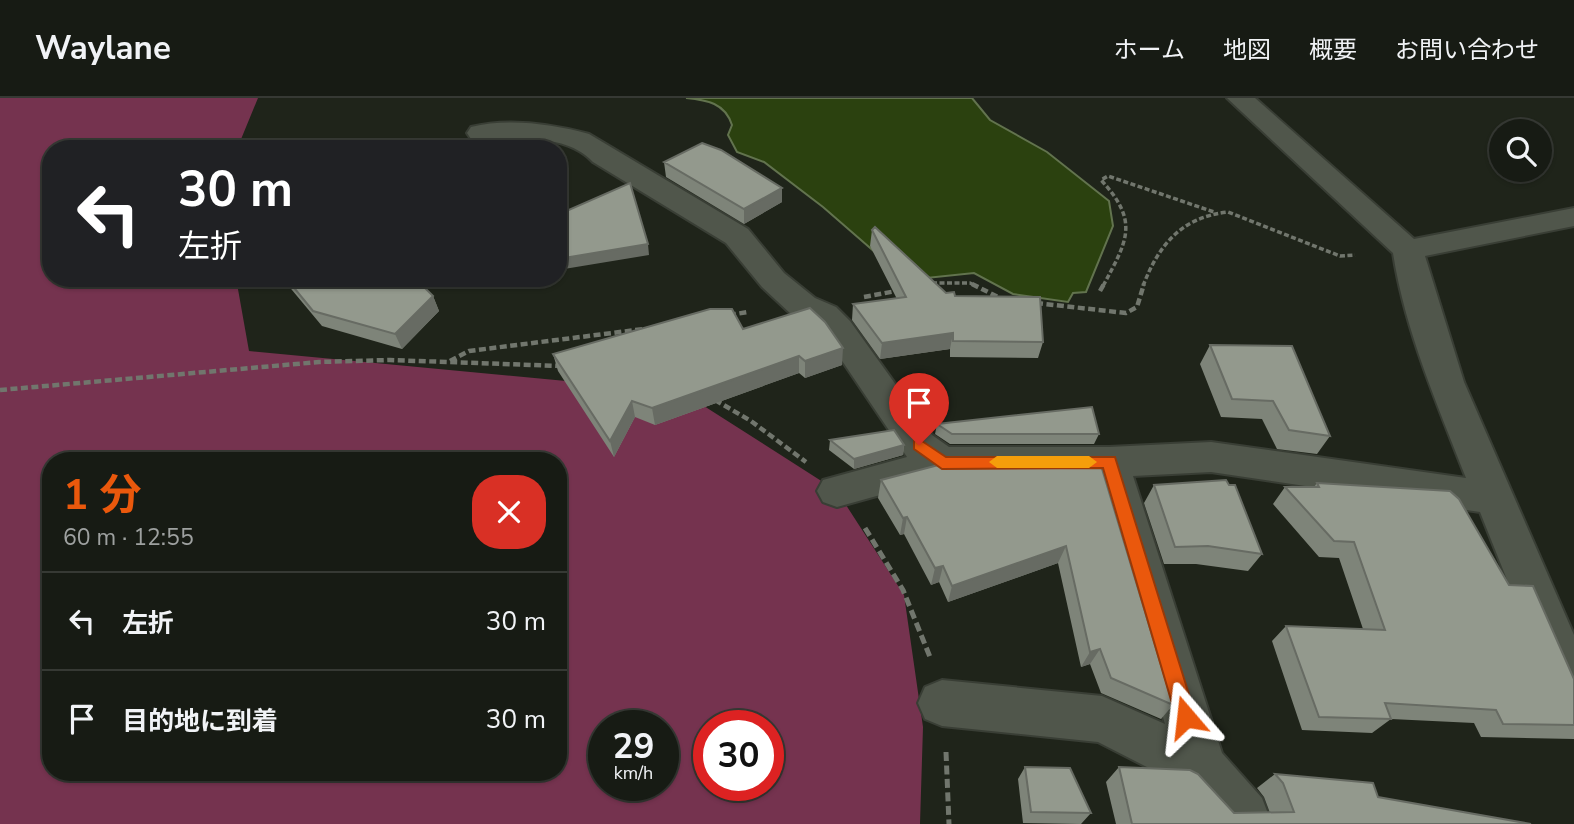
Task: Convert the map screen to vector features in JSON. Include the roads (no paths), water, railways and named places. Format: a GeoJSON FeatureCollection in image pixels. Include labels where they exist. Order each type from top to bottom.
{"type":"FeatureCollection","features":[{"type":"Feature","properties":{"kind":"street"},"geometry":{"type":"LineString","coordinates":[[1240,98],[1402,245],[1446,382],[1574,689]]}},
{"type":"Feature","properties":{"kind":"street"},"geometry":{"type":"LineString","coordinates":[[480,133],[589,132],[603,156],[737,236],[760,266],[803,306],[824,315],[838,329],[919,445],[942,463]]}},
{"type":"Feature","properties":{"kind":"street"},"geometry":{"type":"LineString","coordinates":[[1402,245],[1574,217]]}},
{"type":"Feature","properties":{"kind":"street"},"geometry":{"type":"LineString","coordinates":[[837,491],[942,463],[1109,462],[1211,457],[1495,498]]}},
{"type":"Feature","properties":{"kind":"street"},"geometry":{"type":"LineString","coordinates":[[1109,462],[1202,768]]}},
{"type":"Feature","properties":{"kind":"street"},"geometry":{"type":"LineString","coordinates":[[942,703],[1102,719],[1202,768],[1244,816],[1246,824]]}}]}
